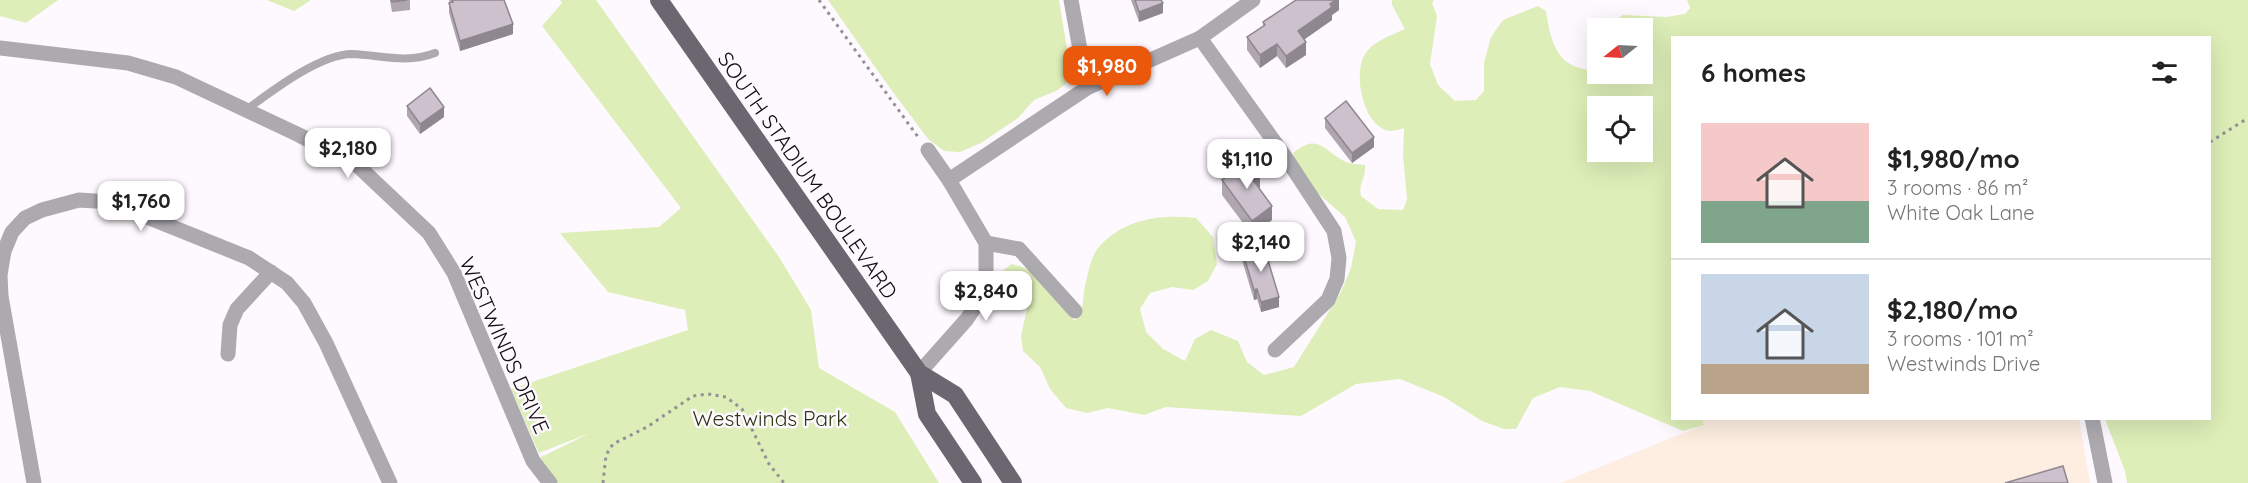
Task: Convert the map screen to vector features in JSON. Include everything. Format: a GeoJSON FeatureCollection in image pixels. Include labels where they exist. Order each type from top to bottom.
{"type":"FeatureCollection","features":[{"type":"Feature","properties":{"kind":"main road","name":"SOUTH STADIUM BOULEVARD"},"geometry":{"type":"LineString","coordinates":[[659,0],[919,373],[955,395],[1013,483]]}},
{"type":"Feature","properties":{"kind":"main road"},"geometry":{"type":"LineString","coordinates":[[919,373],[927,414],[973,483]]}},
{"type":"Feature","properties":{"kind":"street"},"geometry":{"type":"LineString","coordinates":[[1071,0],[1087,88]]}},
{"type":"Feature","properties":{"kind":"street"},"geometry":{"type":"LineString","coordinates":[[949,180],[1087,88],[1200,38],[1253,0]]}},
{"type":"Feature","properties":{"kind":"street"},"geometry":{"type":"LineString","coordinates":[[1200,38],[1286,158],[1334,231],[1339,258],[1336,279],[1328,300],[1275,350]]}},
{"type":"Feature","properties":{"kind":"street","name":"WESTWINDS DRIVE"},"geometry":{"type":"LineString","coordinates":[[0,48],[128,63],[176,77],[357,165],[429,233],[454,273],[533,461],[550,483]]}},
{"type":"Feature","properties":{"kind":"street"},"geometry":{"type":"LineString","coordinates":[[919,373],[968,319],[986,290],[986,243],[949,180],[928,150]]}},
{"type":"Feature","properties":{"kind":"street"},"geometry":{"type":"LineString","coordinates":[[34,483],[1,296],[0,275],[4,251],[12,232],[25,218],[42,210],[79,200],[110,202],[249,258],[287,283],[304,303],[327,343],[390,483]]}},
{"type":"Feature","properties":{"kind":"street"},"geometry":{"type":"LineString","coordinates":[[986,243],[1019,249],[1075,311]]}},
{"type":"Feature","properties":{"kind":"street"},"geometry":{"type":"LineString","coordinates":[[228,354],[230,325],[237,309],[271,272]]}},
{"type":"Feature","properties":{"kind":"street"},"geometry":{"type":"LineString","coordinates":[[2092,420],[2105,483]]}},
{"type":"Feature","properties":{"kind":"lane"},"geometry":{"type":"LineString","coordinates":[[246,110],[274,89],[317,63],[350,54],[402,60],[435,53]]}},
{"type":"Feature","properties":{"kind":"path"},"geometry":{"type":"LineString","coordinates":[[819,0],[928,150]]}},
{"type":"Feature","properties":{"kind":"path"},"geometry":{"type":"LineString","coordinates":[[2211,141],[2248,118]]}},
{"type":"Feature","properties":{"kind":"path"},"geometry":{"type":"LineString","coordinates":[[603,483],[606,455],[613,444],[647,428],[693,396],[708,394],[726,396],[742,409],[769,464],[784,483]]}},
{"type":"Feature","properties":{"kind":"shaded area"},"geometry":{"type":"Polygon","coordinates":[[[1702,420],[2079,420],[2090,483],[1561,483],[1703,425],[1702,420]]]}},
{"type":"Feature","properties":{"kind":"green space"},"geometry":{"type":"Polygon","coordinates":[[[0,0],[58,0],[26,23],[0,16],[0,0]]]}},
{"type":"Feature","properties":{"kind":"green space"},"geometry":{"type":"Polygon","coordinates":[[[267,0],[311,0],[294,11],[267,0]]]}},
{"type":"Feature","properties":{"kind":"green space","name":"Westwinds Park"},"geometry":{"type":"Polygon","coordinates":[[[560,0],[596,0],[779,257],[811,310],[819,368],[895,412],[939,483],[550,483],[533,461],[590,433],[539,453],[511,389],[688,330],[685,310],[608,292],[560,233],[659,227],[681,208],[542,26],[562,3],[560,0]]]}},
{"type":"Feature","properties":{"kind":"green space"},"geometry":{"type":"Polygon","coordinates":[[[828,0],[1059,0],[1069,61],[1066,84],[1034,100],[1018,118],[981,143],[960,152],[944,151],[928,139],[828,0]]]}},
{"type":"Feature","properties":{"kind":"green space"},"geometry":{"type":"Polygon","coordinates":[[[1392,0],[1434,0],[1432,3],[1437,16],[1430,64],[1438,85],[1455,101],[1476,100],[1484,91],[1484,63],[1491,37],[1503,20],[1538,6],[1546,11],[1554,44],[1559,53],[1573,66],[1587,69],[1587,84],[1653,84],[1653,18],[1619,18],[1623,15],[1666,17],[1685,14],[1690,8],[1687,0],[2248,0],[2248,483],[2127,483],[2125,471],[2105,420],[2211,420],[2211,36],[1671,36],[1671,420],[1702,420],[1704,425],[1683,431],[1590,391],[1560,387],[1533,398],[1516,429],[1504,429],[1482,421],[1444,397],[1400,379],[1356,384],[1301,416],[1166,407],[1144,415],[1108,408],[1087,413],[1066,408],[1050,389],[1040,367],[1023,351],[1021,336],[1027,309],[1010,293],[1002,272],[1011,264],[1025,268],[1039,279],[1075,321],[1081,310],[1089,269],[1098,248],[1119,231],[1156,218],[1196,218],[1213,237],[1217,264],[1208,281],[1193,290],[1172,287],[1150,293],[1140,309],[1146,332],[1163,349],[1185,361],[1195,339],[1211,330],[1238,341],[1247,362],[1264,375],[1294,367],[1341,292],[1351,268],[1356,242],[1345,217],[1305,182],[1298,171],[1293,153],[1309,144],[1315,144],[1346,162],[1365,165],[1360,188],[1361,196],[1378,209],[1403,210],[1407,199],[1403,155],[1404,128],[1390,131],[1381,128],[1368,112],[1361,89],[1363,58],[1370,48],[1405,29],[1392,5],[1392,0]]]}},
{"type":"Feature","properties":{"kind":"building"},"geometry":{"type":"Polygon","coordinates":[[[452,0],[504,0],[513,24],[460,41],[449,3],[453,2],[452,0]]]}},
{"type":"Feature","properties":{"kind":"building"},"geometry":{"type":"Polygon","coordinates":[[[1135,0],[1161,0],[1163,3],[1139,12],[1135,0]]]}},
{"type":"Feature","properties":{"kind":"building"},"geometry":{"type":"Polygon","coordinates":[[[1296,0],[1336,0],[1330,4],[1332,7],[1298,31],[1306,42],[1286,56],[1277,44],[1260,55],[1247,37],[1265,25],[1263,22],[1296,0]]]}},
{"type":"Feature","properties":{"kind":"building"},"geometry":{"type":"Polygon","coordinates":[[[430,88],[444,107],[420,124],[407,106],[430,88]]]}},
{"type":"Feature","properties":{"kind":"building"},"geometry":{"type":"Polygon","coordinates":[[[1346,101],[1374,137],[1352,153],[1325,118],[1346,101]]]}},
{"type":"Feature","properties":{"kind":"building"},"geometry":{"type":"Polygon","coordinates":[[[1249,160],[1260,175],[1253,180],[1272,206],[1252,221],[1222,180],[1249,160]]]}},
{"type":"Feature","properties":{"kind":"building"},"geometry":{"type":"Polygon","coordinates":[[[1263,244],[1279,297],[1261,302],[1257,289],[1254,290],[1242,250],[1263,244]]]}},
{"type":"Feature","properties":{"kind":"building"},"geometry":{"type":"Polygon","coordinates":[[[2063,466],[2068,483],[2005,483],[2063,466]]]}}]}
